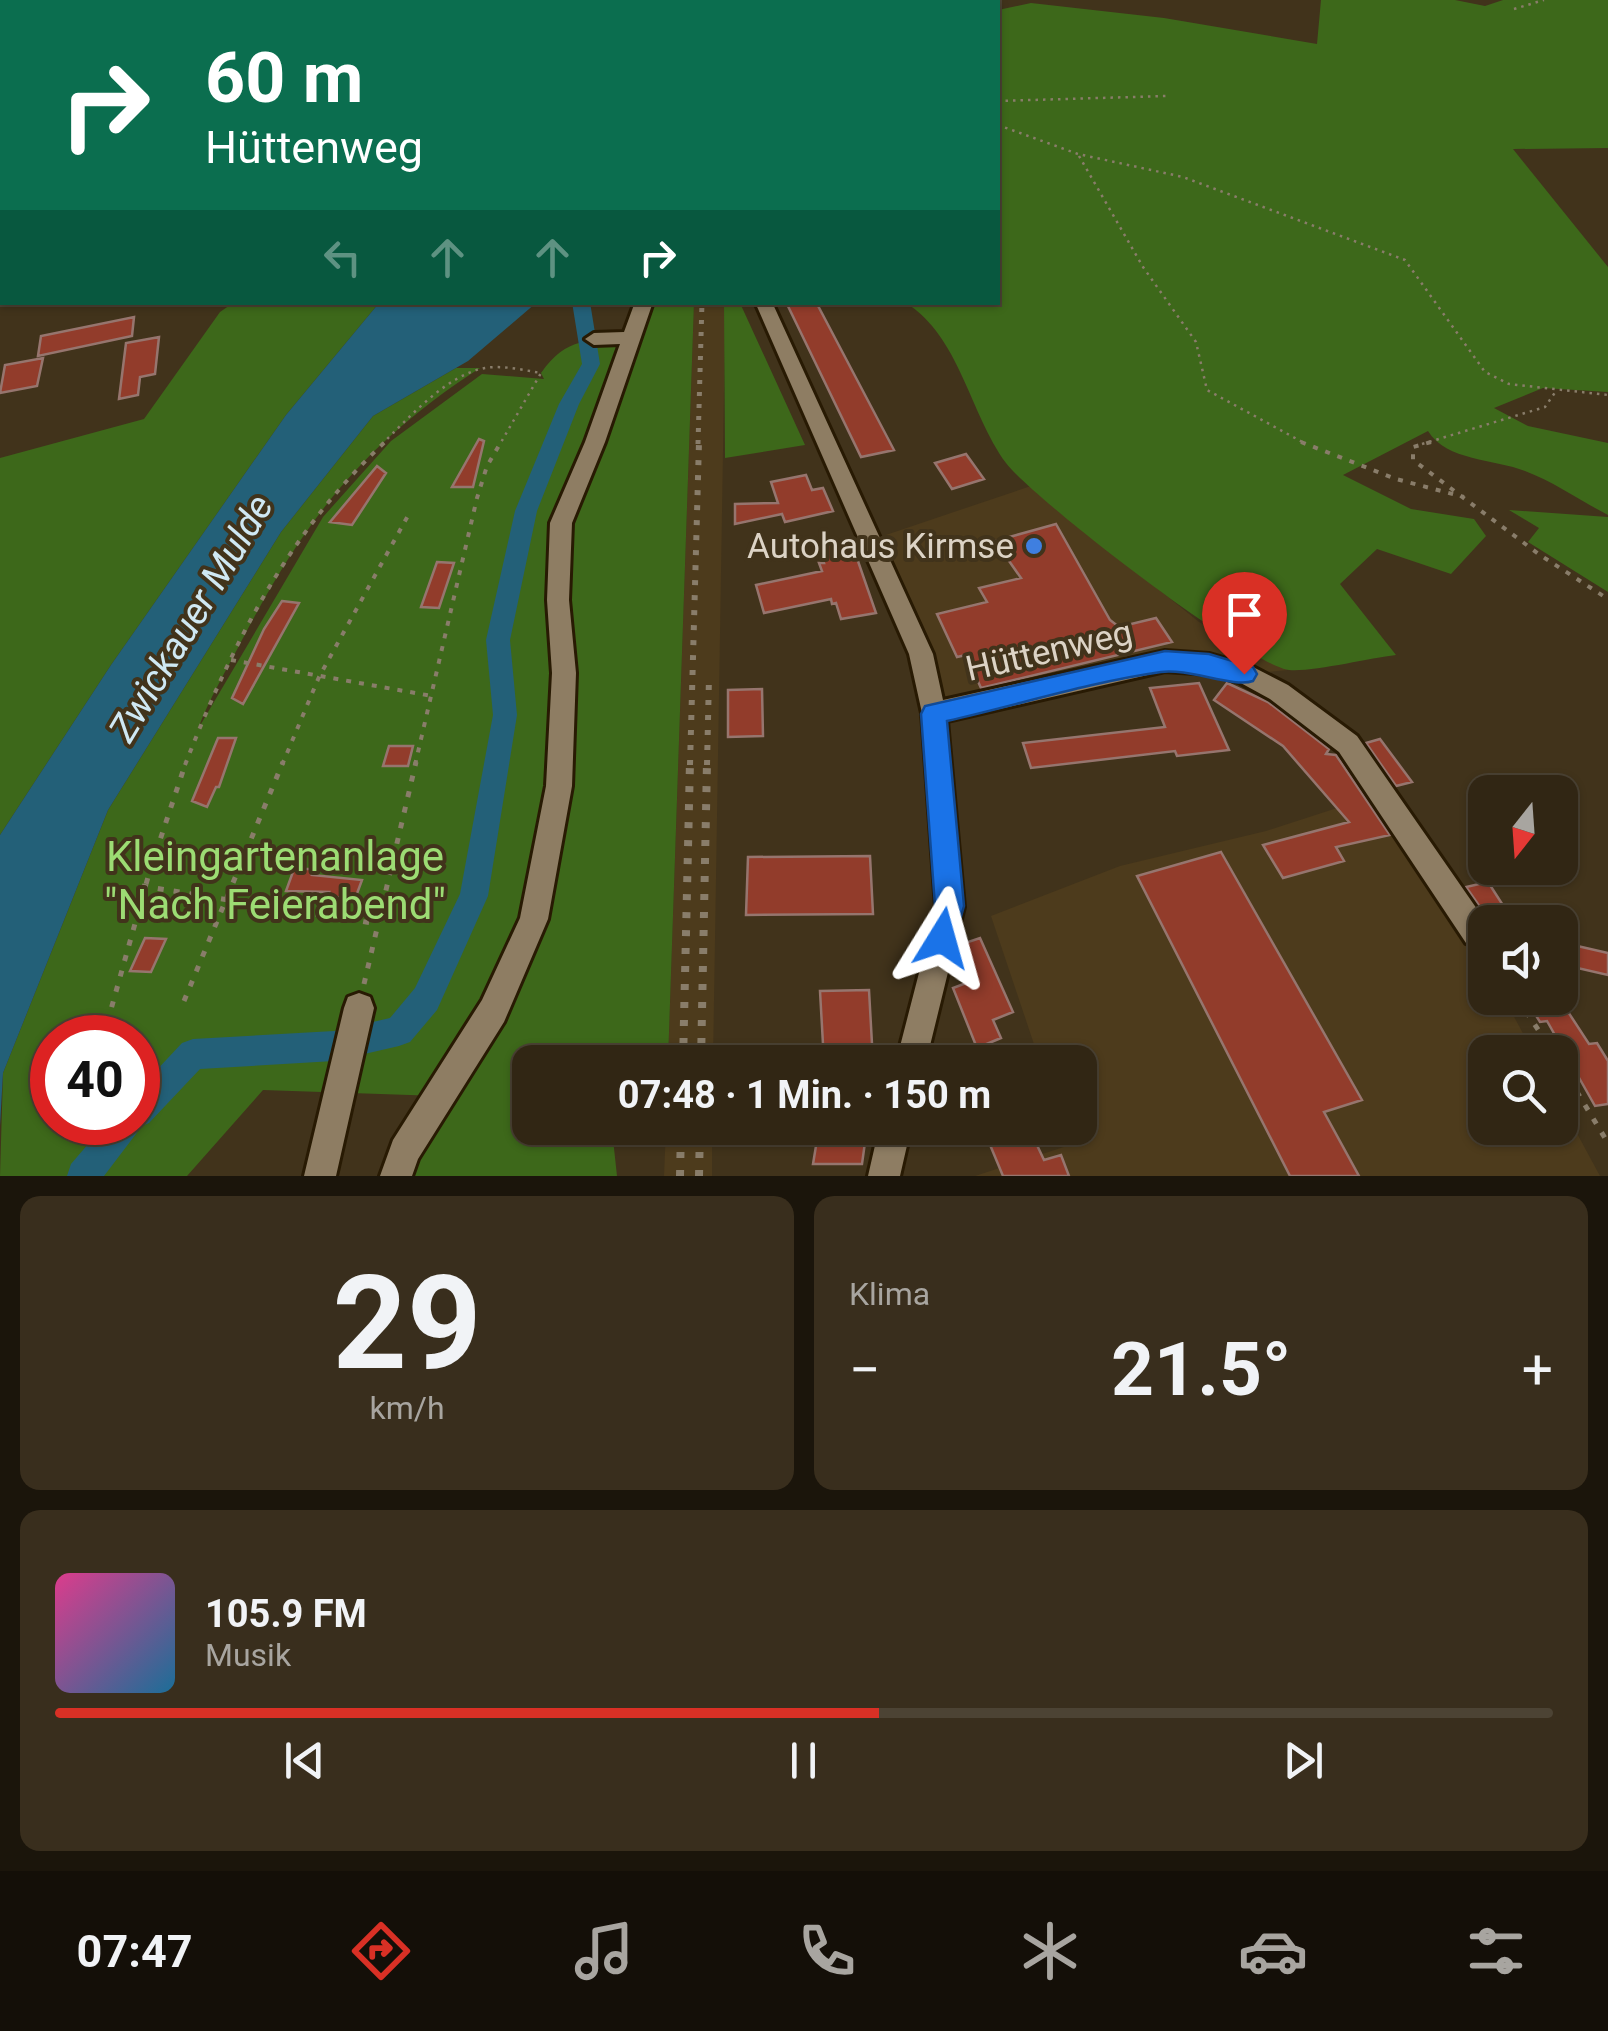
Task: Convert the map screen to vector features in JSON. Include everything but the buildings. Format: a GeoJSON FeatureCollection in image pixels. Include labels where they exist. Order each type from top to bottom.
{"type":"FeatureCollection","features":[{"type":"Feature","properties":{"kind":"street"},"geometry":{"type":"LineString","coordinates":[[396,1176],[404,1151],[493,1012],[534,919],[560,786],[564,673],[558,600],[561,523],[595,442],[643,305]]}},
{"type":"Feature","properties":{"kind":"street"},"geometry":{"type":"LineString","coordinates":[[764,305],[921,654],[934,714],[950,906],[915,1045]]}},
{"type":"Feature","properties":{"kind":"street"},"geometry":{"type":"LineString","coordinates":[[594,339],[630,338]]}},
{"type":"Feature","properties":{"kind":"street","name":"Hüttenweg"},"geometry":{"type":"LineString","coordinates":[[934,714],[1165,661],[1209,664],[1244,674],[1280,692],[1348,744],[1468,921]]}},
{"type":"Feature","properties":{"kind":"street"},"geometry":{"type":"LineString","coordinates":[[320,1176],[359,1008]]}},
{"type":"Feature","properties":{"kind":"street"},"geometry":{"type":"LineString","coordinates":[[884,1176],[892,1145]]}},
{"type":"Feature","properties":{"kind":"path"},"geometry":{"type":"LineString","coordinates":[[1514,10],[1544,0]]}},
{"type":"Feature","properties":{"kind":"path"},"geometry":{"type":"LineString","coordinates":[[1000,101],[1166,96]]}},
{"type":"Feature","properties":{"kind":"path"},"geometry":{"type":"LineString","coordinates":[[1000,126],[1078,154],[1183,177],[1405,260],[1485,372],[1509,384],[1608,395]]}},
{"type":"Feature","properties":{"kind":"path"},"geometry":{"type":"LineString","coordinates":[[1078,154],[1142,267],[1196,342],[1207,390],[1253,419],[1368,473],[1464,497]]}},
{"type":"Feature","properties":{"kind":"path"},"geometry":{"type":"LineString","coordinates":[[108,1015],[142,886],[191,742],[266,594],[315,515],[384,438],[439,394],[480,368],[541,372],[487,466],[359,1008]]}},
{"type":"Feature","properties":{"kind":"path"},"geometry":{"type":"LineString","coordinates":[[1556,391],[1545,407],[1413,447],[1412,460],[1608,599]]}},
{"type":"Feature","properties":{"kind":"path"},"geometry":{"type":"LineString","coordinates":[[184,1001],[319,677],[410,512]]}},
{"type":"Feature","properties":{"kind":"path"},"geometry":{"type":"LineString","coordinates":[[231,660],[432,696]]}},
{"type":"Feature","properties":{"kind":"path"},"geometry":{"type":"LineString","coordinates":[[142,886],[378,924]]}},
{"type":"Feature","properties":{"kind":"path"},"geometry":{"type":"LineString","coordinates":[[1578,1094],[1608,1143]]}},
{"type":"Feature","properties":{"kind":"shaded area"},"geometry":{"type":"Polygon","coordinates":[[[694,305],[724,305],[713,1045],[669,1045],[694,305]]]}},
{"type":"Feature","properties":{"kind":"shaded area"},"geometry":{"type":"Polygon","coordinates":[[[1031,486],[1199,622],[1288,670],[1245,674],[1165,661],[934,713],[871,540],[1031,486]]]}},
{"type":"Feature","properties":{"kind":"shaded area"},"geometry":{"type":"Polygon","coordinates":[[[1371,797],[1468,930],[1468,1015],[1513,1015],[1524,1035],[1468,1035],[1468,1145],[1578,1145],[1578,1135],[1600,1176],[975,1176],[1070,1145],[1097,1145],[1097,1045],[1034,1045],[991,916],[1120,866],[1266,831],[1371,797]]]}},
{"type":"Feature","properties":{"kind":"shaded area"},"geometry":{"type":"Polygon","coordinates":[[[665,1145],[712,1145],[712,1176],[664,1176],[665,1145]]]}},
{"type":"Feature","properties":{"kind":"green space"},"geometry":{"type":"Polygon","coordinates":[[[1321,0],[1455,0],[1485,6],[1503,0],[1608,0],[1608,148],[1513,149],[1608,267],[1608,392],[1543,388],[1494,408],[1528,426],[1608,443],[1608,515],[1525,471],[1459,454],[1436,441],[1428,431],[1343,475],[1411,509],[1474,519],[1486,536],[1451,574],[1377,549],[1340,584],[1396,655],[1289,670],[1266,661],[1189,612],[1024,482],[993,443],[939,335],[908,305],[1000,305],[1000,10],[1031,3],[1164,18],[1317,44],[1321,0]]]}},
{"type":"Feature","properties":{"kind":"green space"},"geometry":{"type":"Polygon","coordinates":[[[230,305],[377,305],[286,415],[111,665],[0,835],[0,458],[144,419],[220,312],[230,305]]]}},
{"type":"Feature","properties":{"kind":"green space","name":"Kleingartenanlage \"Nach Feierabend\""},"geometry":{"type":"Polygon","coordinates":[[[643,305],[694,305],[669,1045],[512,1045],[512,1145],[614,1145],[617,1176],[396,1176],[439,1096],[263,1090],[187,1176],[0,1176],[3,1073],[108,810],[281,532],[373,416],[456,368],[480,368],[439,396],[370,455],[314,521],[266,597],[198,729],[323,517],[391,441],[482,374],[544,379],[541,373],[560,352],[580,343],[630,338],[643,305]]]}},
{"type":"Feature","properties":{"kind":"green space"},"geometry":{"type":"Polygon","coordinates":[[[724,305],[741,305],[805,445],[725,458],[724,305]]]}},
{"type":"Feature","properties":{"kind":"green space"},"geometry":{"type":"Polygon","coordinates":[[[1509,510],[1608,517],[1608,592],[1528,542],[1539,528],[1509,510]]]}},
{"type":"Feature","properties":{"kind":"water","name":"Zwickauer Mulde"},"geometry":{"type":"Polygon","coordinates":[[[377,305],[534,305],[468,361],[373,416],[281,532],[108,810],[3,1073],[0,1126],[0,835],[111,665],[286,415],[377,305]]]}},
{"type":"Feature","properties":{"kind":"waterway"},"geometry":{"type":"LineString","coordinates":[[160,1089],[193,1054],[334,1046],[399,1031],[426,999],[474,896],[505,715],[498,640],[526,511],[569,404],[591,364],[581,305]]}},
{"type":"Feature","properties":{"kind":"waterway"},"geometry":{"type":"LineString","coordinates":[[83,1176],[109,1145]]}},
{"type":"Feature","properties":{"kind":"railway"},"geometry":{"type":"LineString","coordinates":[[698,444],[702,305]]}},
{"type":"Feature","properties":{"kind":"railway"},"geometry":{"type":"LineString","coordinates":[[690,765],[699,442]]}},
{"type":"Feature","properties":{"kind":"railway"},"geometry":{"type":"LineString","coordinates":[[707,765],[709,677]]}},
{"type":"Feature","properties":{"kind":"railway"},"geometry":{"type":"LineString","coordinates":[[683,1045],[690,762]]}},
{"type":"Feature","properties":{"kind":"railway"},"geometry":{"type":"LineString","coordinates":[[701,1045],[707,762]]}},
{"type":"Feature","properties":{"kind":"railway"},"geometry":{"type":"LineString","coordinates":[[680,1176],[681,1145]]}},
{"type":"Feature","properties":{"kind":"railway"},"geometry":{"type":"LineString","coordinates":[[699,1176],[700,1145]]}},
{"type":"Feature","properties":{"kind":"place","name":"Autohaus Kirmse"},"geometry":{"type":"Point","coordinates":[1034,546]}},
{"type":"Feature","properties":{"kind":"route"},"geometry":{"type":"LineString","coordinates":[[942,938],[950,906],[934,714],[1165,661],[1209,664],[1244,674]]}}]}
